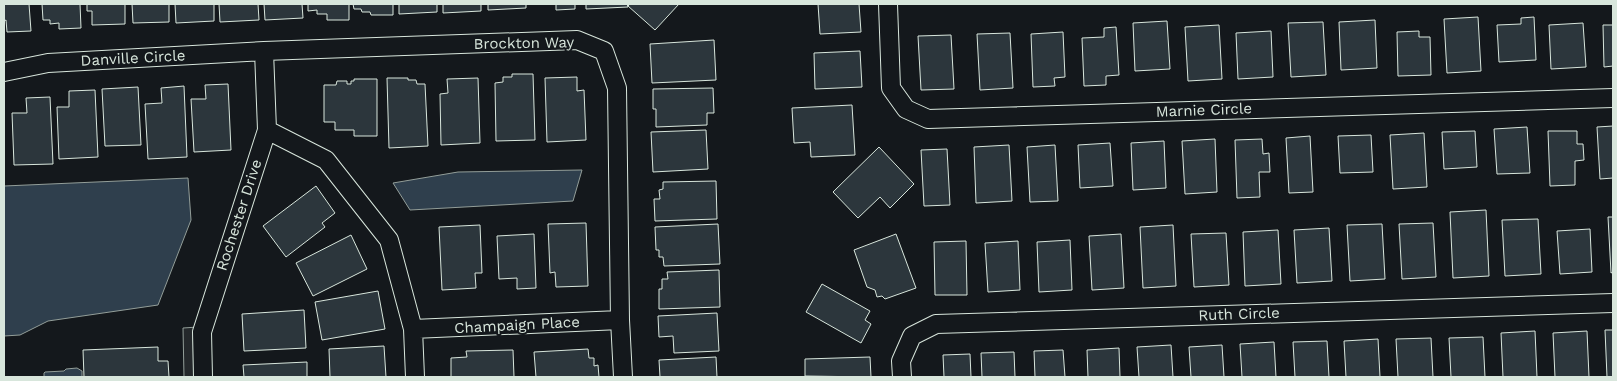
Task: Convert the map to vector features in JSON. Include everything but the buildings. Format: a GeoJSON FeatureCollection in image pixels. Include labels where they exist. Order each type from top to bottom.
{"type":"FeatureCollection","features":[{"type":"Feature","properties":{"kind":"street","name":"Marnie Circle"},"geometry":{"type":"LineString","coordinates":[[888,4],[891,88],[906,109],[928,119],[1613,98]]}},
{"type":"Feature","properties":{"kind":"street","name":"Brockton Way"},"geometry":{"type":"LineString","coordinates":[[264,51],[577,40],[604,51],[617,88],[622,377]]}},
{"type":"Feature","properties":{"kind":"street","name":"Danville Circle"},"geometry":{"type":"LineString","coordinates":[[4,72],[48,62],[264,51]]}},
{"type":"Feature","properties":{"kind":"street","name":"Rochester Drive"},"geometry":{"type":"LineString","coordinates":[[203,377],[202,332],[267,130],[264,51]]}},
{"type":"Feature","properties":{"kind":"street"},"geometry":{"type":"LineString","coordinates":[[267,130],[326,160],[389,240],[413,329],[415,377]]}},
{"type":"Feature","properties":{"kind":"street","name":"Ruth Circle"},"geometry":{"type":"LineString","coordinates":[[902,377],[901,361],[912,336],[936,324],[1613,303]]}},
{"type":"Feature","properties":{"kind":"street","name":"Champaign Place"},"geometry":{"type":"LineString","coordinates":[[413,329],[620,320]]}},
{"type":"Feature","properties":{"kind":"shaded area"},"geometry":{"type":"Polygon","coordinates":[[[198,327],[199,377],[184,377],[183,328],[198,327]]]}},
{"type":"Feature","properties":{"kind":"water"},"geometry":{"type":"Polygon","coordinates":[[[582,170],[573,201],[410,210],[393,183],[458,172],[582,170]]]}},
{"type":"Feature","properties":{"kind":"water"},"geometry":{"type":"Polygon","coordinates":[[[188,178],[191,220],[158,305],[48,321],[20,335],[4,336],[4,186],[188,178]]]}},
{"type":"Feature","properties":{"kind":"water"},"geometry":{"type":"Polygon","coordinates":[[[77,368],[82,371],[82,377],[44,377],[45,372],[77,368]]]}}]}
